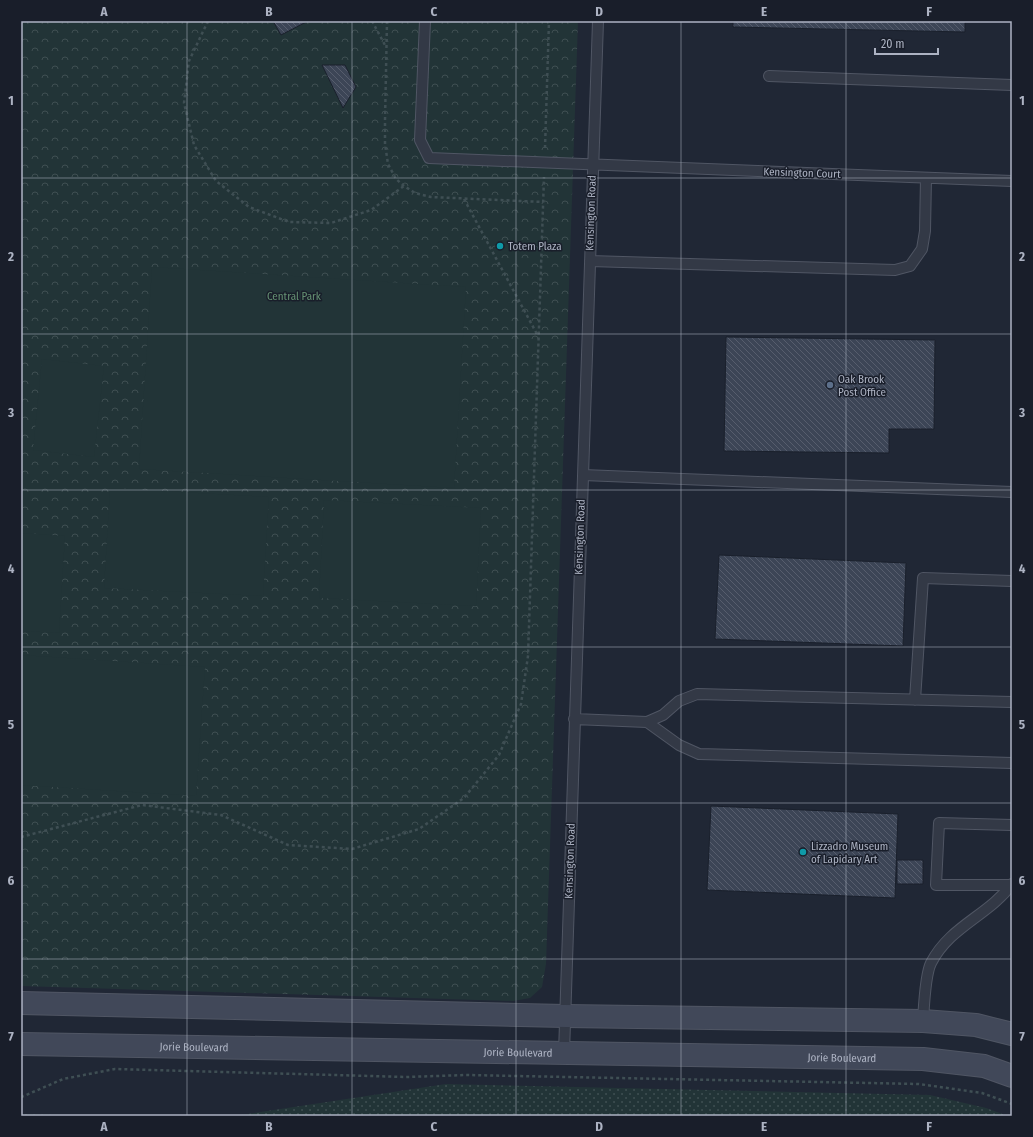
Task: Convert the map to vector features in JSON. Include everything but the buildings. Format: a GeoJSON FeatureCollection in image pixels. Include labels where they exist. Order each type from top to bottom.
{"type":"FeatureCollection","features":[{"type":"Feature","properties":{"kind":"main road"},"geometry":{"type":"LineString","coordinates":[[21,1003],[565,1016],[923,1020],[976,1025],[1012,1034]]}},
{"type":"Feature","properties":{"kind":"main road","name":"Jorie Boulevard"},"geometry":{"type":"LineString","coordinates":[[21,1044],[923,1059],[984,1066],[1012,1076]]}},
{"type":"Feature","properties":{"kind":"lane","name":"Kensington Court"},"geometry":{"type":"LineString","coordinates":[[424,21],[420,140],[429,158],[1012,181]]}},
{"type":"Feature","properties":{"kind":"lane","name":"Kensington Road"},"geometry":{"type":"LineString","coordinates":[[564,1053],[598,21]]}},
{"type":"Feature","properties":{"kind":"lane"},"geometry":{"type":"LineString","coordinates":[[769,76],[1012,84]]}},
{"type":"Feature","properties":{"kind":"lane"},"geometry":{"type":"LineString","coordinates":[[590,261],[895,270],[910,266],[922,249],[925,231],[926,178]]}},
{"type":"Feature","properties":{"kind":"lane"},"geometry":{"type":"LineString","coordinates":[[582,475],[1012,491]]}},
{"type":"Feature","properties":{"kind":"lane"},"geometry":{"type":"LineString","coordinates":[[915,700],[923,578],[1012,581]]}},
{"type":"Feature","properties":{"kind":"lane"},"geometry":{"type":"LineString","coordinates":[[574,719],[647,722],[663,715],[679,701],[696,694],[1012,702]]}},
{"type":"Feature","properties":{"kind":"lane"},"geometry":{"type":"LineString","coordinates":[[647,722],[679,745],[699,754],[1012,762]]}},
{"type":"Feature","properties":{"kind":"lane"},"geometry":{"type":"LineString","coordinates":[[1012,825],[939,823],[936,885],[1012,885]]}},
{"type":"Feature","properties":{"kind":"lane"},"geometry":{"type":"LineString","coordinates":[[923,1020],[925,991],[930,964],[945,941],[959,928],[992,905],[1012,885]]}},
{"type":"Feature","properties":{"kind":"path"},"geometry":{"type":"LineString","coordinates":[[208,21],[189,61],[184,103],[194,144],[216,181],[249,207],[289,222],[331,223],[371,210],[404,186]]}},
{"type":"Feature","properties":{"kind":"path"},"geometry":{"type":"LineString","coordinates":[[372,21],[387,48]]}},
{"type":"Feature","properties":{"kind":"path"},"geometry":{"type":"LineString","coordinates":[[21,837],[142,805],[220,815],[288,845],[352,849],[419,829],[464,798],[499,755],[521,704],[528,656],[549,21]]}},
{"type":"Feature","properties":{"kind":"path"},"geometry":{"type":"LineString","coordinates":[[464,199],[538,336]]}},
{"type":"Feature","properties":{"kind":"path"},"geometry":{"type":"LineString","coordinates":[[21,1097],[63,1079],[116,1070],[406,1077],[466,1075],[920,1084],[982,1093],[1012,1104]]}},
{"type":"Feature","properties":{"kind":"green space","name":"Central Park"},"geometry":{"type":"Polygon","coordinates":[[[21,21],[578,21],[546,964],[542,987],[530,998],[513,1001],[21,986],[21,21]]]}},
{"type":"Feature","properties":{"kind":"green space"},"geometry":{"type":"Polygon","coordinates":[[[152,267],[466,287],[454,488],[139,469],[152,267]]]}},
{"type":"Feature","properties":{"kind":"green space"},"geometry":{"type":"Polygon","coordinates":[[[42,359],[104,366],[94,457],[33,450],[42,359]]]}},
{"type":"Feature","properties":{"kind":"green space"},"geometry":{"type":"Polygon","coordinates":[[[110,488],[269,497],[263,596],[104,588],[110,488]]]}},
{"type":"Feature","properties":{"kind":"green space"},"geometry":{"type":"Polygon","coordinates":[[[324,500],[481,508],[476,606],[319,598],[324,500]]]}},
{"type":"Feature","properties":{"kind":"green space"},"geometry":{"type":"Polygon","coordinates":[[[21,533],[65,536],[59,633],[21,631],[21,533]]]}},
{"type":"Feature","properties":{"kind":"green space"},"geometry":{"type":"Polygon","coordinates":[[[21,655],[205,667],[196,796],[21,785],[21,655]]]}},
{"type":"Feature","properties":{"kind":"green space"},"geometry":{"type":"Polygon","coordinates":[[[446,1084],[930,1095],[986,1108],[1008,1116],[235,1116],[446,1084]]]}},
{"type":"Feature","properties":{"kind":"green space"},"geometry":{"type":"Polygon","coordinates":[[[21,1114],[105,1116],[21,1116],[21,1114]]]}},
{"type":"Feature","properties":{"kind":"place","name":"Totem Plaza"},"geometry":{"type":"Point","coordinates":[500,246]}},
{"type":"Feature","properties":{"kind":"place","name":"Oak Brook Post Office"},"geometry":{"type":"Point","coordinates":[830,385]}},
{"type":"Feature","properties":{"kind":"place","name":"Lizzadro Museum of Lapidary Art"},"geometry":{"type":"Point","coordinates":[803,852]}}]}
